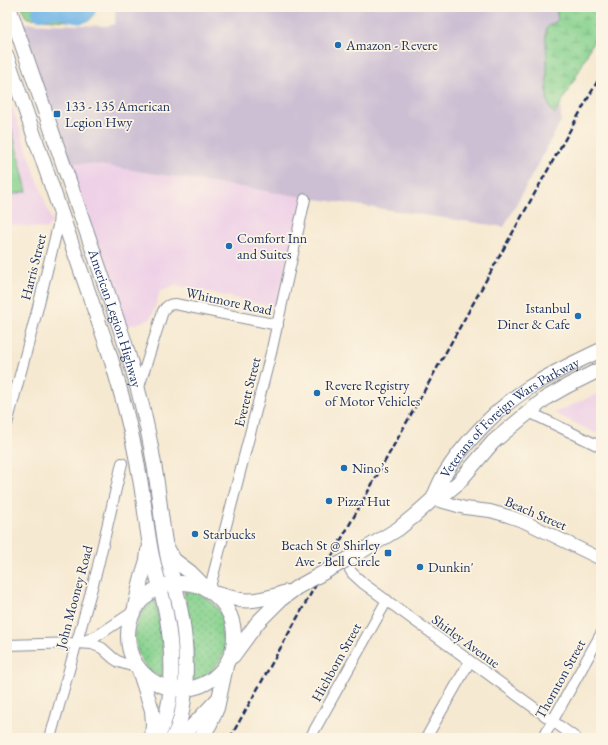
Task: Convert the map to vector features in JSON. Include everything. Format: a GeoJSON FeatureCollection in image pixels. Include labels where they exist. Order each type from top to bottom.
{"type":"FeatureCollection","features":[{"type":"Feature","properties":{"kind":"highway","name":"American Legion Highway"},"geometry":{"type":"LineString","coordinates":[[9,7],[121,332],[148,430],[165,542],[185,638],[185,690],[181,719],[173,738]]}},
{"type":"Feature","properties":{"kind":"highway","name":"American Legion Highway"},"geometry":{"type":"LineString","coordinates":[[7,57],[100,327],[121,392],[129,424],[139,471],[153,563],[166,612],[170,639],[171,671],[167,712],[157,738]]}},
{"type":"Feature","properties":{"kind":"highway","name":"Veterans of Foreign Wars Parkway"},"geometry":{"type":"LineString","coordinates":[[433,500],[443,477],[455,459],[473,437],[499,411],[521,393],[540,381],[573,362],[601,350]]}},
{"type":"Feature","properties":{"kind":"highway","name":"Veterans of Foreign Wars Parkway"},"geometry":{"type":"LineString","coordinates":[[174,583],[192,584],[239,599],[251,600],[269,597],[296,588],[350,561],[398,529],[433,500],[447,492],[458,482],[493,442],[546,398],[601,369]]}},
{"type":"Feature","properties":{"kind":"highway"},"geometry":{"type":"LineString","coordinates":[[149,535],[147,560],[134,611],[129,624],[128,640],[131,655],[138,669],[152,710],[152,738]]}},
{"type":"Feature","properties":{"kind":"highway"},"geometry":{"type":"LineString","coordinates":[[165,542],[174,560],[190,572],[224,604],[233,624],[234,642],[227,664],[220,697],[213,718],[201,738]]}},
{"type":"Feature","properties":{"kind":"highway"},"geometry":{"type":"LineString","coordinates":[[134,611],[145,596],[160,587],[174,583]]}},
{"type":"Feature","properties":{"kind":"highway","name":"Veterans of Foreign Wars Parkway"},"geometry":{"type":"LineString","coordinates":[[185,690],[200,686],[218,675],[258,622],[280,600],[296,588]]}},
{"type":"Feature","properties":{"kind":"highway"},"geometry":{"type":"LineString","coordinates":[[138,669],[153,682],[170,688],[185,690]]}},
{"type":"Feature","properties":{"kind":"highway"},"geometry":{"type":"LineString","coordinates":[[181,738],[220,697]]}},
{"type":"Feature","properties":{"kind":"main road","name":"Beach Street"},"geometry":{"type":"LineString","coordinates":[[433,500],[465,508],[496,512],[514,518],[601,559]]}},
{"type":"Feature","properties":{"kind":"street","name":"Everett Street"},"geometry":{"type":"LineString","coordinates":[[210,591],[278,325],[305,199]]}},
{"type":"Feature","properties":{"kind":"street","name":"Harris Street"},"geometry":{"type":"LineString","coordinates":[[7,424],[34,324],[58,226],[60,210]]}},
{"type":"Feature","properties":{"kind":"street","name":"Whitmore Road"},"geometry":{"type":"LineString","coordinates":[[138,390],[163,312],[170,304],[278,325]]}},
{"type":"Feature","properties":{"kind":"street"},"geometry":{"type":"LineString","coordinates":[[529,412],[601,447]]}},
{"type":"Feature","properties":{"kind":"street","name":"John Mooney Road"},"geometry":{"type":"LineString","coordinates":[[50,738],[97,570],[122,463]]}},
{"type":"Feature","properties":{"kind":"street","name":"Shirley Avenue"},"geometry":{"type":"LineString","coordinates":[[350,561],[359,579],[576,738]]}},
{"type":"Feature","properties":{"kind":"street","name":"Hichborn Street"},"geometry":{"type":"LineString","coordinates":[[310,738],[387,600]]}},
{"type":"Feature","properties":{"kind":"street"},"geometry":{"type":"LineString","coordinates":[[77,643],[90,640],[134,611]]}},
{"type":"Feature","properties":{"kind":"street","name":"Thornton Street"},"geometry":{"type":"LineString","coordinates":[[543,738],[601,634]]}},
{"type":"Feature","properties":{"kind":"street"},"geometry":{"type":"LineString","coordinates":[[7,645],[90,644],[102,648],[119,662],[138,669]]}},
{"type":"Feature","properties":{"kind":"street"},"geometry":{"type":"LineString","coordinates":[[426,738],[470,661]]}},
{"type":"Feature","properties":{"kind":"shaded area"},"geometry":{"type":"Polygon","coordinates":[[[115,7],[558,7],[561,121],[504,227],[92,164],[70,163],[19,23],[106,26],[115,24],[115,7]]]}},
{"type":"Feature","properties":{"kind":"shaded area"},"geometry":{"type":"Polygon","coordinates":[[[7,92],[52,222],[46,229],[7,224],[7,92]]]}},
{"type":"Feature","properties":{"kind":"shaded area"},"geometry":{"type":"Polygon","coordinates":[[[70,163],[92,164],[303,197],[276,307],[175,285],[160,291],[151,319],[124,327],[70,163]]]}},
{"type":"Feature","properties":{"kind":"shaded area"},"geometry":{"type":"Polygon","coordinates":[[[601,392],[601,436],[554,413],[601,392]]]}},
{"type":"Feature","properties":{"kind":"green space"},"geometry":{"type":"Polygon","coordinates":[[[22,7],[97,7],[91,19],[83,22],[28,18],[25,16],[22,7]]]}},
{"type":"Feature","properties":{"kind":"green space"},"geometry":{"type":"Polygon","coordinates":[[[548,7],[601,7],[601,30],[588,51],[579,71],[555,114],[551,110],[547,98],[546,30],[548,26],[558,20],[556,10],[549,9],[548,7]]]}},
{"type":"Feature","properties":{"kind":"green space"},"geometry":{"type":"Polygon","coordinates":[[[7,111],[27,191],[7,196],[7,111]]]}},
{"type":"Feature","properties":{"kind":"green space"},"geometry":{"type":"Polygon","coordinates":[[[184,591],[197,593],[209,600],[217,608],[223,617],[227,638],[221,659],[214,668],[198,679],[192,680],[193,645],[184,591]]]}},
{"type":"Feature","properties":{"kind":"green space"},"geometry":{"type":"Polygon","coordinates":[[[155,599],[162,648],[162,678],[149,670],[143,663],[138,653],[135,641],[139,618],[144,610],[155,599]]]}},
{"type":"Feature","properties":{"kind":"waterway"},"geometry":{"type":"LineString","coordinates":[[40,12],[58,10],[80,16],[86,12],[89,7]]}},
{"type":"Feature","properties":{"kind":"railway"},"geometry":{"type":"LineString","coordinates":[[230,738],[601,75]]}},
{"type":"Feature","properties":{"kind":"place","name":"Amazon - Revere"},"geometry":{"type":"Point","coordinates":[338,45]}},
{"type":"Feature","properties":{"kind":"place","name":"133 - 135 American Legion Hwy"},"geometry":{"type":"Point","coordinates":[57,114]}},
{"type":"Feature","properties":{"kind":"place","name":"Comfort Inn and Suites"},"geometry":{"type":"Point","coordinates":[229,246]}},
{"type":"Feature","properties":{"kind":"place","name":"Istanbul Diner & Cafe"},"geometry":{"type":"Point","coordinates":[578,316]}},
{"type":"Feature","properties":{"kind":"place","name":"Revere Registry of Motor Vehicles"},"geometry":{"type":"Point","coordinates":[317,393]}},
{"type":"Feature","properties":{"kind":"place","name":"Nino’s"},"geometry":{"type":"Point","coordinates":[344,468]}},
{"type":"Feature","properties":{"kind":"place","name":"Pizza Hut"},"geometry":{"type":"Point","coordinates":[329,501]}},
{"type":"Feature","properties":{"kind":"place","name":"Starbucks"},"geometry":{"type":"Point","coordinates":[195,534]}},
{"type":"Feature","properties":{"kind":"place","name":"Beach St @ Shirley Ave - Bell Circle"},"geometry":{"type":"Point","coordinates":[388,553]}},
{"type":"Feature","properties":{"kind":"place","name":"Dunkin'"},"geometry":{"type":"Point","coordinates":[420,567]}}]}
